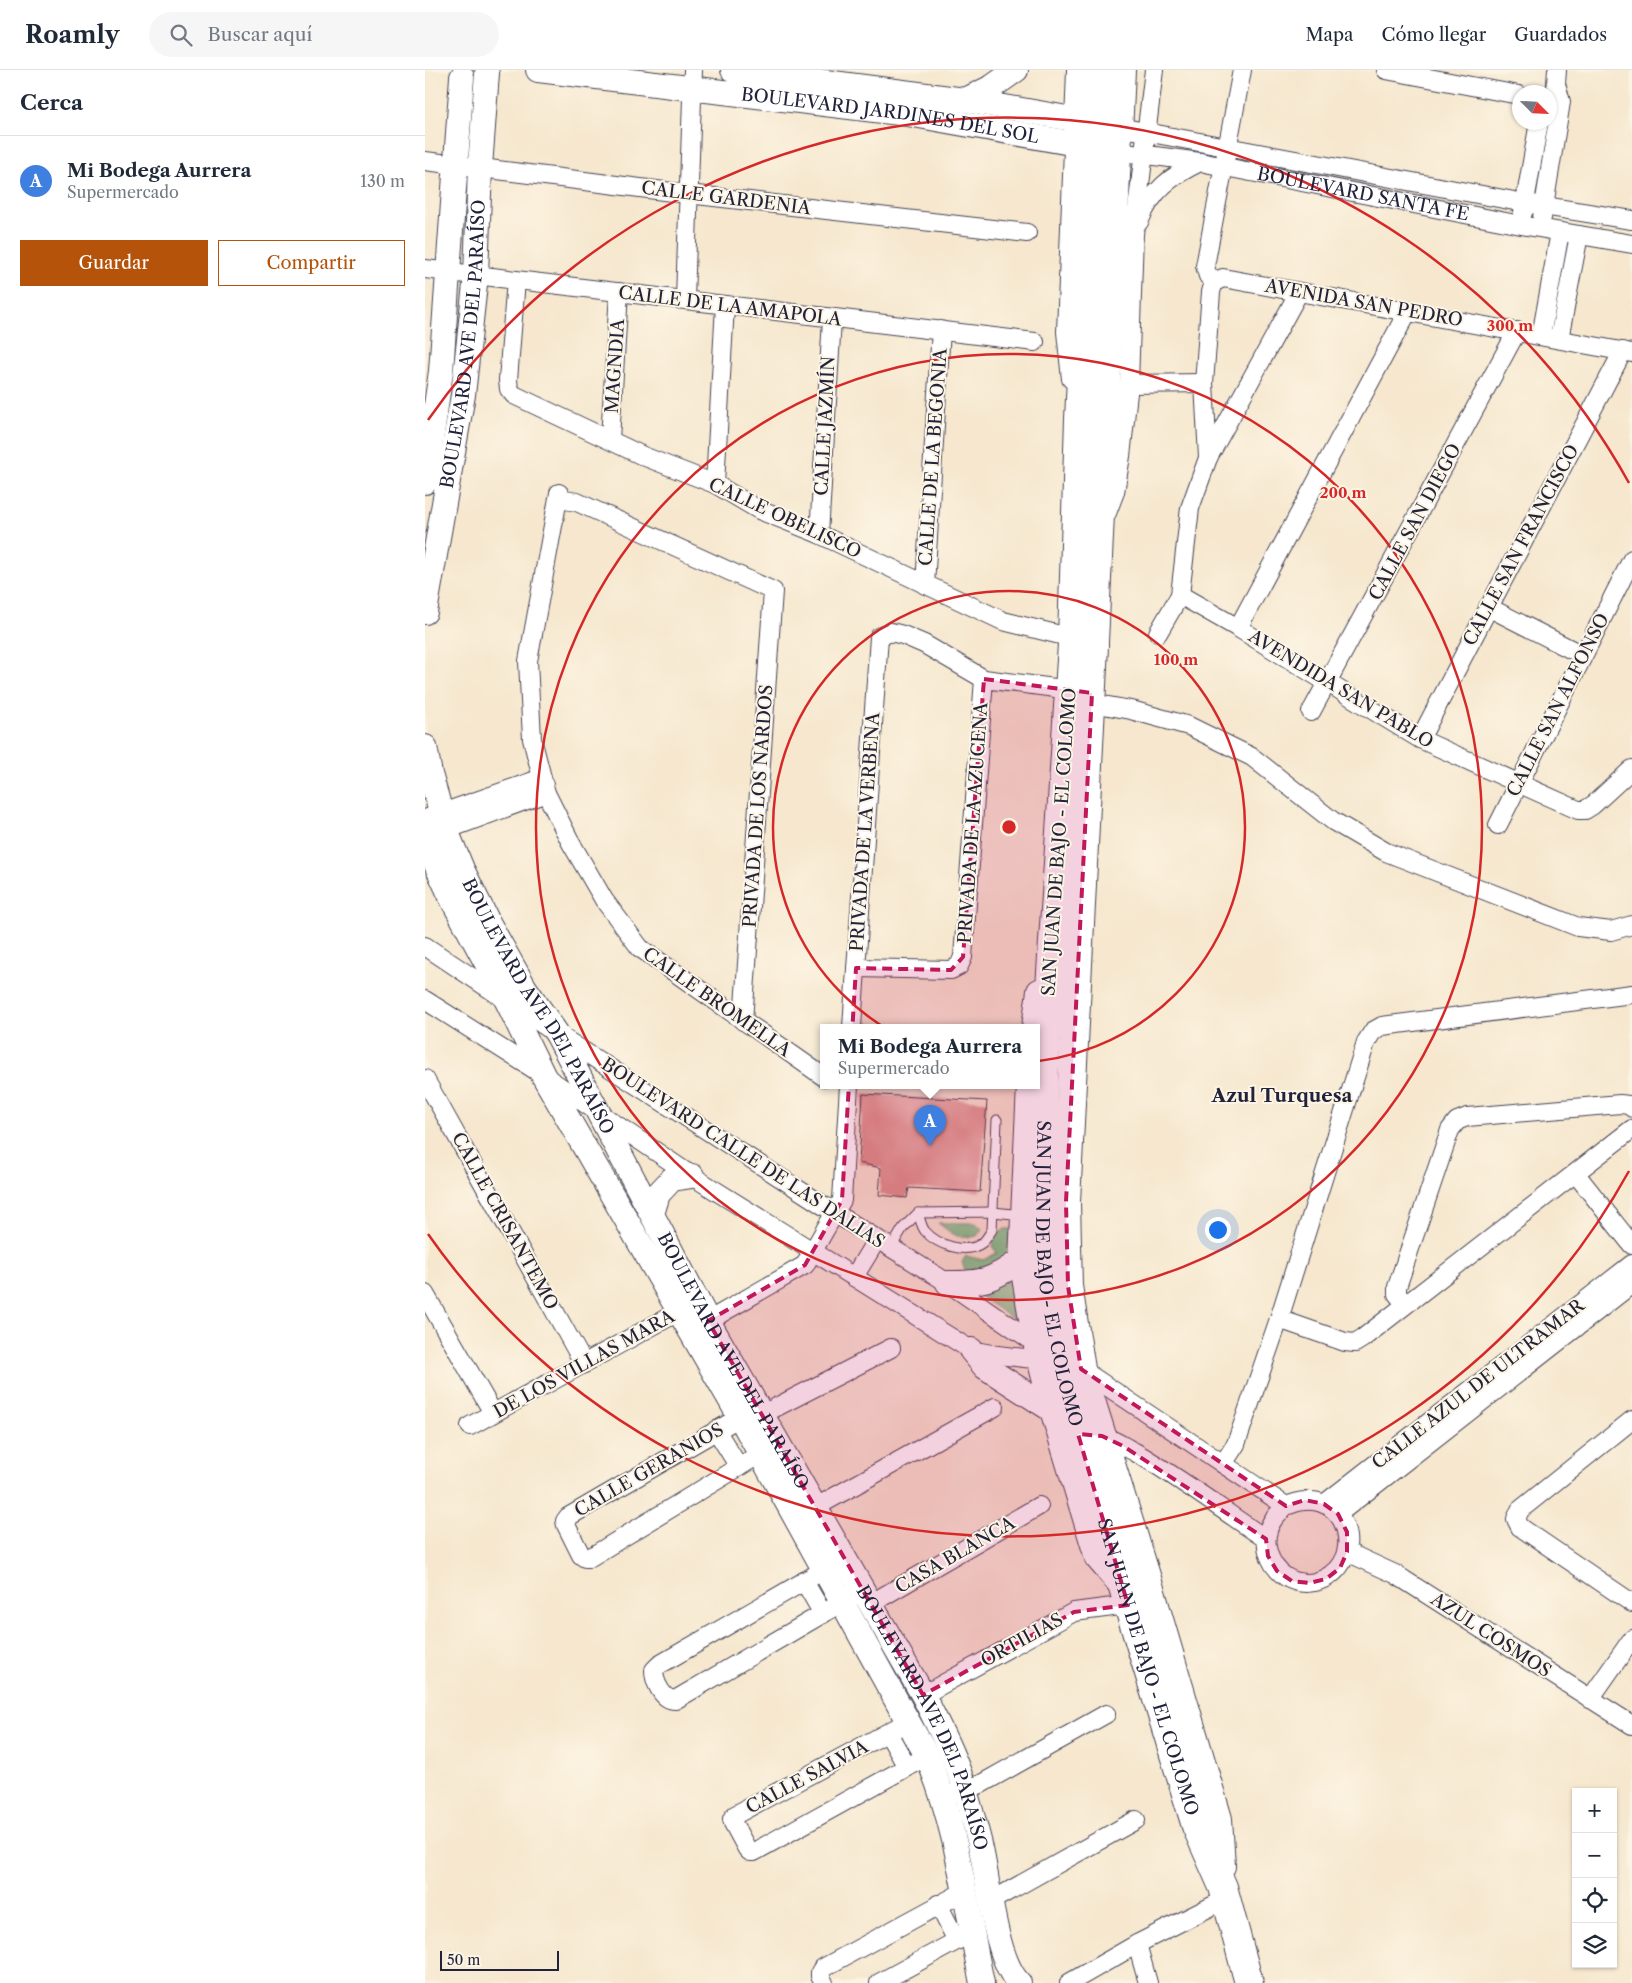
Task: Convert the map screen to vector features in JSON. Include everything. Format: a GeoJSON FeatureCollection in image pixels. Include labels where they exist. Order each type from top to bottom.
{"type":"FeatureCollection","features":[{"type":"Feature","properties":{"kind":"main road"},"geometry":{"type":"LineString","coordinates":[[1083,643],[1100,532],[1102,138],[1096,70]]}},
{"type":"Feature","properties":{"kind":"main road"},"geometry":{"type":"LineString","coordinates":[[1083,643],[1079,420],[1102,138],[1121,70]]}},
{"type":"Feature","properties":{"kind":"main road","name":"SAN JUAN DE BAJO - EL COLOMO"},"geometry":{"type":"LineString","coordinates":[[1054,1358],[1068,1286],[1065,1202],[1083,643]]}},
{"type":"Feature","properties":{"kind":"main road","name":"SAN JUAN DE BAJO - EL COLOMO"},"geometry":{"type":"LineString","coordinates":[[1083,688],[1056,891],[1043,1082],[1042,1238],[1046,1292],[1054,1358],[1090,1435],[1151,1591],[1218,1819],[1225,1893]]}},
{"type":"Feature","properties":{"kind":"main road","name":"SAN JUAN DE BAJO - EL COLOMO"},"geometry":{"type":"LineString","coordinates":[[1090,1435],[1126,1597],[1196,1826],[1225,1893],[1249,1983]]}},
{"type":"Feature","properties":{"kind":"street","name":"BOULEVARD JARDINES DEL SOL"},"geometry":{"type":"LineString","coordinates":[[538,70],[693,78],[908,114],[1102,138]]}},
{"type":"Feature","properties":{"kind":"street","name":"BOULEVARD JARDINES DEL SOL"},"geometry":{"type":"LineString","coordinates":[[733,70],[965,100],[1102,138]]}},
{"type":"Feature","properties":{"kind":"street"},"geometry":{"type":"LineString","coordinates":[[965,100],[992,87],[1017,70]]}},
{"type":"Feature","properties":{"kind":"street"},"geometry":{"type":"LineString","coordinates":[[1076,70],[1102,138],[1134,234]]}},
{"type":"Feature","properties":{"kind":"street"},"geometry":{"type":"LineString","coordinates":[[1102,138],[1146,134],[1154,70]]}},
{"type":"Feature","properties":{"kind":"street"},"geometry":{"type":"LineString","coordinates":[[1208,458],[1204,383],[1211,292],[1214,282],[1208,276],[1205,266],[1242,70]]}},
{"type":"Feature","properties":{"kind":"street"},"geometry":{"type":"LineString","coordinates":[[1386,70],[1458,77],[1512,93]]}},
{"type":"Feature","properties":{"kind":"street"},"geometry":{"type":"LineString","coordinates":[[457,73],[475,78],[488,72]]}},
{"type":"Feature","properties":{"kind":"street","name":"BOULEVARD AVE DEL PARAÍSO"},"geometry":{"type":"LineString","coordinates":[[425,612],[463,395],[476,275],[480,167],[488,72]]}},
{"type":"Feature","properties":{"kind":"street","name":"BOULEVARD AVE DEL PARAÍSO"},"geometry":{"type":"LineString","coordinates":[[425,482],[441,370],[449,272],[455,164],[457,73]]}},
{"type":"Feature","properties":{"kind":"street"},"geometry":{"type":"LineString","coordinates":[[685,299],[693,78]]}},
{"type":"Feature","properties":{"kind":"street"},"geometry":{"type":"LineString","coordinates":[[1521,225],[1538,130]]}},
{"type":"Feature","properties":{"kind":"street"},"geometry":{"type":"LineString","coordinates":[[1540,228],[1551,130]]}},
{"type":"Feature","properties":{"kind":"street","name":"BOULEVARD SANTA FE"},"geometry":{"type":"LineString","coordinates":[[1102,138],[1146,134],[1525,203],[1632,220]]}},
{"type":"Feature","properties":{"kind":"street","name":"BOULEVARD SANTA FE"},"geometry":{"type":"LineString","coordinates":[[1102,138],[1200,162],[1521,225],[1632,244]]}},
{"type":"Feature","properties":{"kind":"street","name":"CALLE GARDENIA"},"geometry":{"type":"LineString","coordinates":[[425,161],[1027,234]]}},
{"type":"Feature","properties":{"kind":"street"},"geometry":{"type":"LineString","coordinates":[[1100,532],[1115,492],[1121,456],[1129,384],[1134,234],[1143,212],[1158,189],[1177,173],[1200,162]]}},
{"type":"Feature","properties":{"kind":"street"},"geometry":{"type":"LineString","coordinates":[[1541,336],[1560,232]]}},
{"type":"Feature","properties":{"kind":"street"},"geometry":{"type":"LineString","coordinates":[[1559,339],[1579,235]]}},
{"type":"Feature","properties":{"kind":"street","name":"CALLE DE LA AMAPOLA"},"geometry":{"type":"LineString","coordinates":[[425,269],[1035,342]]}},
{"type":"Feature","properties":{"kind":"street","name":"AVENIDA SAN PEDRO"},"geometry":{"type":"LineString","coordinates":[[1214,282],[1223,278],[1628,352]]}},
{"type":"Feature","properties":{"kind":"street","name":"CALLE OBELISCO"},"geometry":{"type":"LineString","coordinates":[[516,280],[509,389],[514,395],[643,456],[715,484],[759,510],[819,534],[1003,621],[1083,643]]}},
{"type":"Feature","properties":{"kind":"street","name":"MAGNDIA"},"geometry":{"type":"LineString","coordinates":[[610,439],[619,292]]}},
{"type":"Feature","properties":{"kind":"street"},"geometry":{"type":"LineString","coordinates":[[1158,633],[1179,595],[1189,508],[1208,458],[1299,292]]}},
{"type":"Feature","properties":{"kind":"street"},"geometry":{"type":"LineString","coordinates":[[715,484],[725,305]]}},
{"type":"Feature","properties":{"kind":"street"},"geometry":{"type":"LineString","coordinates":[[1239,628],[1408,311]]}},
{"type":"Feature","properties":{"kind":"street","name":"CALLE JAZMÍN"},"geometry":{"type":"LineString","coordinates":[[819,534],[832,319]]}},
{"type":"Feature","properties":{"kind":"street","name":"CALLE DE LA BEGONIA"},"geometry":{"type":"LineString","coordinates":[[925,585],[941,330]]}},
{"type":"Feature","properties":{"kind":"street","name":"CALLE SAN DIEGO"},"geometry":{"type":"LineString","coordinates":[[1311,712],[1517,331]]}},
{"type":"Feature","properties":{"kind":"street","name":"CALLE SAN FRANCISCO"},"geometry":{"type":"LineString","coordinates":[[1419,739],[1488,607],[1628,352]]}},
{"type":"Feature","properties":{"kind":"street"},"geometry":{"type":"LineString","coordinates":[[1129,384],[1204,383]]}},
{"type":"Feature","properties":{"kind":"street","name":"PRIVADA DE LOS NARDOS"},"geometry":{"type":"LineString","coordinates":[[559,496],[577,502],[773,591],[743,1021]]}},
{"type":"Feature","properties":{"kind":"street","name":"CALLE BROMELLA"},"geometry":{"type":"LineString","coordinates":[[559,496],[528,662],[532,739],[544,785],[571,843],[604,900],[640,948],[820,1075]]}},
{"type":"Feature","properties":{"kind":"street","name":"CALLE SAN ALFONSO"},"geometry":{"type":"LineString","coordinates":[[1498,825],[1632,559]]}},
{"type":"Feature","properties":{"kind":"street","name":"AVENDIDA SAN PABLO"},"geometry":{"type":"LineString","coordinates":[[1179,595],[1239,628],[1375,714],[1419,739],[1578,810],[1585,810],[1632,769]]}},
{"type":"Feature","properties":{"kind":"street"},"geometry":{"type":"LineString","coordinates":[[1488,607],[1582,655]]}},
{"type":"Feature","properties":{"kind":"street","name":"PRIVADA DE LA VERBENA"},"geometry":{"type":"LineString","coordinates":[[852,1024],[879,637],[891,632],[903,635],[925,644],[984,679]]}},
{"type":"Feature","properties":{"kind":"street"},"geometry":{"type":"LineString","coordinates":[[984,679],[1083,688],[1131,710],[1189,726],[1252,757],[1333,821],[1386,852],[1578,928],[1611,931],[1632,925]]}},
{"type":"Feature","properties":{"kind":"street","name":"PRIVADA DE LA AZUCENA"},"geometry":{"type":"LineString","coordinates":[[856,968],[951,970],[959,966],[963,958],[984,679]]}},
{"type":"Feature","properties":{"kind":"street","name":"BOULEVARD AVE DEL PARAÍSO"},"geometry":{"type":"LineString","coordinates":[[425,747],[432,827],[429,849],[452,899],[507,1001],[543,1075],[695,1311]]}},
{"type":"Feature","properties":{"kind":"street"},"geometry":{"type":"LineString","coordinates":[[432,827],[544,785]]}},
{"type":"Feature","properties":{"kind":"street","name":"BOULEVARD AVE DEL PARAÍSO"},"geometry":{"type":"LineString","coordinates":[[432,827],[462,869],[525,988],[561,1043],[652,1214],[695,1311],[751,1416],[815,1507],[843,1558],[849,1603],[909,1721],[917,1762],[954,1794],[980,1847],[999,1944],[1005,1964],[1019,1983]]}},
{"type":"Feature","properties":{"kind":"street"},"geometry":{"type":"LineString","coordinates":[[1034,1024],[1056,891]]}},
{"type":"Feature","properties":{"kind":"street","name":"BOULEVARD CALLE DE LAS DALIAS"},"geometry":{"type":"LineString","coordinates":[[425,946],[507,1001],[561,1043],[948,1283],[1054,1358],[1223,1464],[1286,1506]]}},
{"type":"Feature","properties":{"kind":"street"},"geometry":{"type":"LineString","coordinates":[[1223,1464],[1236,1444],[1279,1319],[1367,1042],[1373,1031],[1382,1026],[1632,994]]}},
{"type":"Feature","properties":{"kind":"street"},"geometry":{"type":"LineString","coordinates":[[425,1000],[543,1075],[692,1176],[971,1350],[985,1367],[1052,1410]]}},
{"type":"Feature","properties":{"kind":"street"},"geometry":{"type":"LineString","coordinates":[[528,1045],[536,1036],[546,1033],[561,1043],[561,1063],[553,1071],[543,1075]]}},
{"type":"Feature","properties":{"kind":"street","name":"CALLE CRISANTEMO"},"geometry":{"type":"LineString","coordinates":[[425,1079],[584,1364]]}},
{"type":"Feature","properties":{"kind":"street","name":"DE LOS VILLAS MARA"},"geometry":{"type":"LineString","coordinates":[[470,1426],[584,1364],[695,1311],[805,1265],[842,1200],[844,1089]]}},
{"type":"Feature","properties":{"kind":"street"},"geometry":{"type":"LineString","coordinates":[[1029,1089],[1021,1260],[1054,1358],[1052,1410],[1097,1558],[1126,1597]]}},
{"type":"Feature","properties":{"kind":"street"},"geometry":{"type":"LineString","coordinates":[[1405,1304],[1397,1294],[1397,1287],[1450,1130],[1457,1121],[1467,1117],[1620,1104],[1629,1105],[1632,1108]]}},
{"type":"Feature","properties":{"kind":"street"},"geometry":{"type":"LineString","coordinates":[[1279,1319],[1345,1342],[1355,1343],[1632,1129]]}},
{"type":"Feature","properties":{"kind":"street"},"geometry":{"type":"LineString","coordinates":[[1576,1174],[1632,1245]]}},
{"type":"Feature","properties":{"kind":"street"},"geometry":{"type":"LineString","coordinates":[[652,1214],[657,1194],[672,1179],[692,1176]]}},
{"type":"Feature","properties":{"kind":"street"},"geometry":{"type":"LineString","coordinates":[[854,1277],[884,1243]]}},
{"type":"Feature","properties":{"kind":"street"},"geometry":{"type":"LineString","coordinates":[[948,1283],[973,1283],[988,1280],[1002,1274],[1021,1260]]}},
{"type":"Feature","properties":{"kind":"street","name":"CALLE AZUL DE ULTRAMAR"},"geometry":{"type":"LineString","coordinates":[[1331,1509],[1632,1264]]}},
{"type":"Feature","properties":{"kind":"street","name":"CALLE AZUL DE ULTRAMAR"},"geometry":{"type":"LineString","coordinates":[[1331,1509],[1632,1284]]}},
{"type":"Feature","properties":{"kind":"street"},"geometry":{"type":"LineString","coordinates":[[425,1294],[493,1413]]}},
{"type":"Feature","properties":{"kind":"street","name":"CALLE GERANIOS"},"geometry":{"type":"LineString","coordinates":[[760,1454],[589,1558],[585,1558],[581,1554],[566,1525],[565,1521],[568,1517],[716,1430],[751,1416],[891,1348]]}},
{"type":"Feature","properties":{"kind":"street"},"geometry":{"type":"LineString","coordinates":[[971,1350],[998,1355],[1054,1358]]}},
{"type":"Feature","properties":{"kind":"street"},"geometry":{"type":"LineString","coordinates":[[815,1507],[995,1407]]}},
{"type":"Feature","properties":{"kind":"street","name":"BOULEVARD AVE DEL PARAÍSO"},"geometry":{"type":"LineString","coordinates":[[751,1416],[760,1454],[813,1575],[849,1603],[923,1695],[951,1750],[965,1891],[965,1935],[982,1983]]}},
{"type":"Feature","properties":{"kind":"street"},"geometry":{"type":"LineString","coordinates":[[1632,1420],[1520,1510],[1516,1519],[1520,1526],[1632,1603]]}},
{"type":"Feature","properties":{"kind":"street"},"geometry":{"type":"LineString","coordinates":[[716,1430],[739,1467]]}},
{"type":"Feature","properties":{"kind":"street"},"geometry":{"type":"LineString","coordinates":[[1090,1435],[1151,1462],[1266,1539]]}},
{"type":"Feature","properties":{"kind":"street"},"geometry":{"type":"LineString","coordinates":[[1305,1500],[1331,1509],[1347,1532],[1347,1552],[1339,1568],[1326,1579],[1309,1583],[1292,1581],[1277,1571],[1268,1556],[1266,1539],[1272,1520],[1286,1506],[1305,1500]]}},
{"type":"Feature","properties":{"kind":"street","name":"CASA BLANCA"},"geometry":{"type":"LineString","coordinates":[[813,1575],[659,1665],[654,1670],[654,1677],[665,1697],[675,1700],[849,1603],[1039,1506]]}},
{"type":"Feature","properties":{"kind":"street","name":"AZUL COSMOS"},"geometry":{"type":"LineString","coordinates":[[1347,1552],[1395,1574],[1632,1725]]}},
{"type":"Feature","properties":{"kind":"street"},"geometry":{"type":"LineString","coordinates":[[813,1575],[843,1558]]}},
{"type":"Feature","properties":{"kind":"street","name":"ORTILIAS"},"geometry":{"type":"LineString","coordinates":[[923,1695],[1074,1612],[1126,1597]]}},
{"type":"Feature","properties":{"kind":"street"},"geometry":{"type":"LineString","coordinates":[[1590,1699],[1632,1640]]}},
{"type":"Feature","properties":{"kind":"street"},"geometry":{"type":"LineString","coordinates":[[954,1794],[981,1784],[1106,1714]]}},
{"type":"Feature","properties":{"kind":"street","name":"CALLE SALVIA"},"geometry":{"type":"LineString","coordinates":[[909,1721],[735,1815],[732,1819],[733,1824],[747,1849],[750,1852],[754,1852],[917,1762]]}},
{"type":"Feature","properties":{"kind":"street"},"geometry":{"type":"LineString","coordinates":[[888,1733],[917,1762]]}},
{"type":"Feature","properties":{"kind":"street"},"geometry":{"type":"LineString","coordinates":[[991,1901],[1136,1820]]}},
{"type":"Feature","properties":{"kind":"street"},"geometry":{"type":"LineString","coordinates":[[824,1983],[820,1976],[823,1968],[937,1904],[965,1891]]}},
{"type":"Feature","properties":{"kind":"street"},"geometry":{"type":"LineString","coordinates":[[1069,1983],[1225,1893]]}},
{"type":"Feature","properties":{"kind":"street"},"geometry":{"type":"LineString","coordinates":[[879,1983],[965,1935],[937,1904]]}},
{"type":"Feature","properties":{"kind":"street"},"geometry":{"type":"LineString","coordinates":[[1137,1944],[1148,1983]]}},
{"type":"Feature","properties":{"kind":"lane"},"geometry":{"type":"LineString","coordinates":[[918,1213],[923,1230],[935,1240],[952,1246],[969,1248],[983,1242],[992,1230],[997,1120]]}},
{"type":"Feature","properties":{"kind":"lane"},"geometry":{"type":"LineString","coordinates":[[884,1243],[918,1213],[993,1212],[1023,1215]]}},
{"type":"Feature","properties":{"kind":"highlighted area"},"geometry":{"type":"Polygon","coordinates":[[[984,679],[1092,693],[1066,1202],[1068,1286],[1081,1369],[1286,1506],[1305,1500],[1324,1504],[1338,1514],[1347,1532],[1347,1552],[1340,1568],[1326,1579],[1309,1583],[1292,1581],[1277,1571],[1268,1556],[1266,1539],[1123,1446],[1102,1436],[1078,1434],[1128,1605],[1074,1612],[923,1695],[708,1321],[805,1265],[842,1200],[856,968],[951,970],[963,957],[984,679]]]}},
{"type":"Feature","properties":{"kind":"green space"},"geometry":{"type":"Polygon","coordinates":[[[938,1223],[976,1223],[982,1229],[977,1236],[960,1237],[938,1223]]]}},
{"type":"Feature","properties":{"kind":"green space"},"geometry":{"type":"Polygon","coordinates":[[[1005,1229],[1018,1229],[1017,1256],[1004,1266],[965,1271],[962,1262],[966,1256],[983,1260],[997,1253],[992,1246],[995,1236],[1005,1229]]]}},
{"type":"Feature","properties":{"kind":"green space"},"geometry":{"type":"Polygon","coordinates":[[[1013,1273],[1019,1323],[971,1290],[1013,1273]]]}},
{"type":"Feature","properties":{"kind":"building"},"geometry":{"type":"Polygon","coordinates":[[[863,1094],[987,1101],[980,1192],[909,1188],[907,1198],[879,1195],[881,1168],[859,1163],[863,1094]]]}},
{"type":"Feature","properties":{"kind":"place","name":"Mi Bodega Aurrera"},"geometry":{"type":"Point","coordinates":[930,1146]}},
{"type":"Feature","properties":{"kind":"district","name":"Azul Turquesa"},"geometry":{"type":"Point","coordinates":[1282,1095]}}]}
